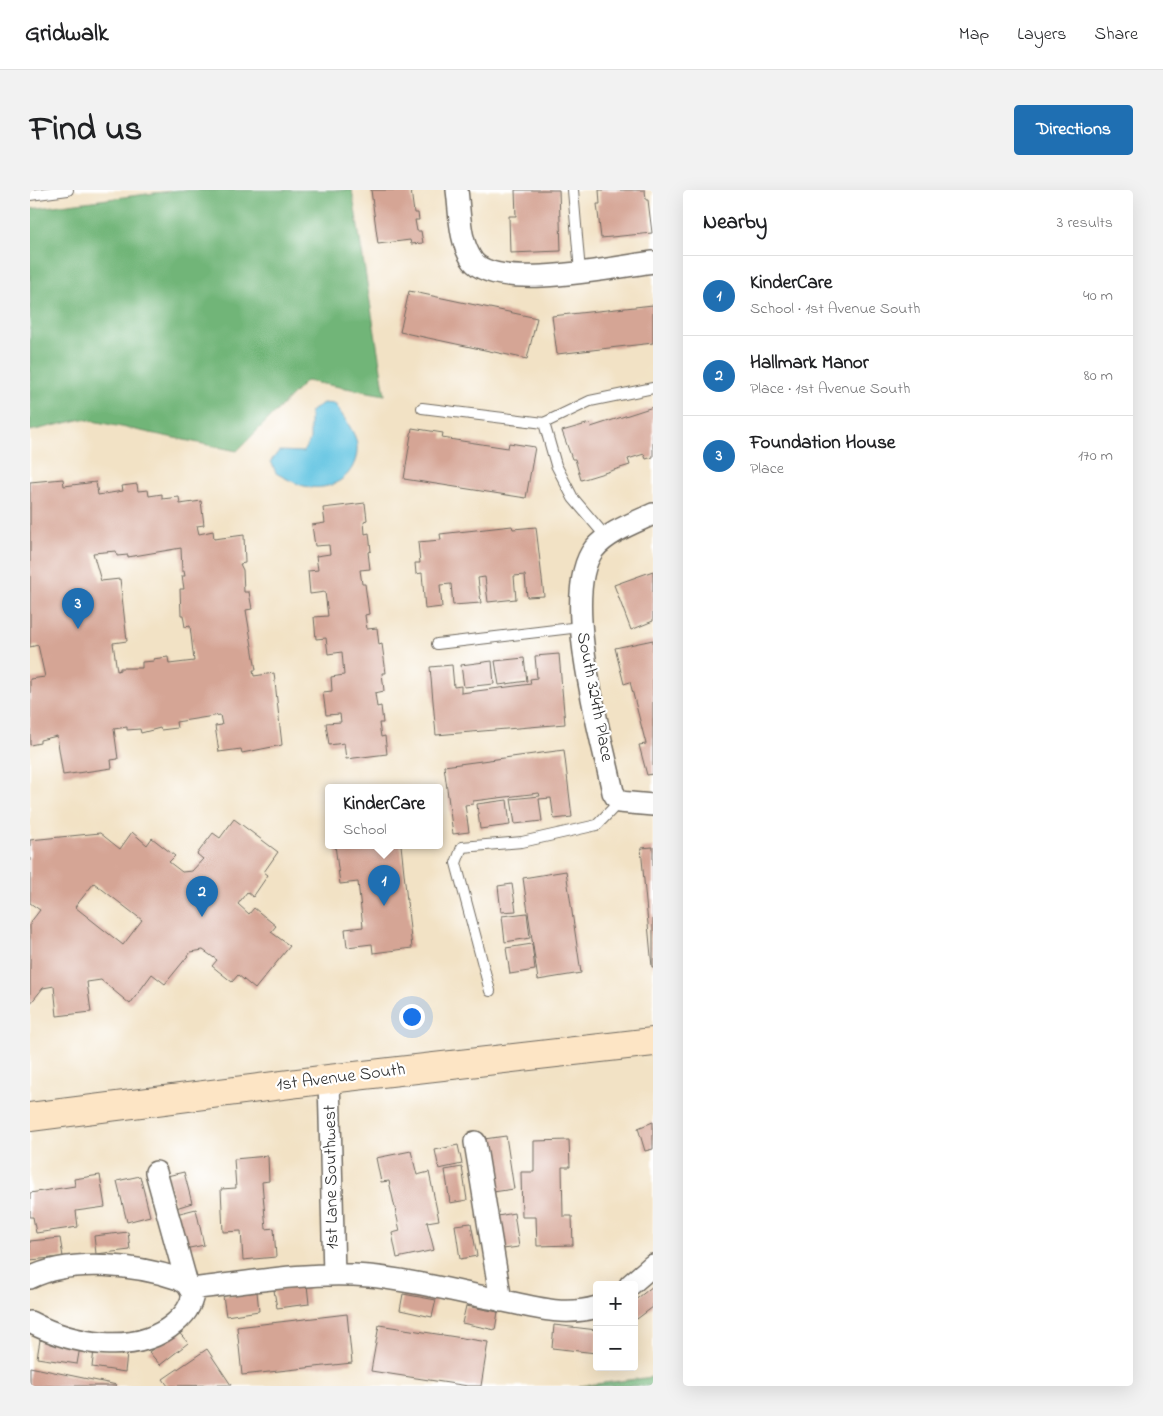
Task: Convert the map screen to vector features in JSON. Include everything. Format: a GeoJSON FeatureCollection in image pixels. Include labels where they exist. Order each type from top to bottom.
{"type":"FeatureCollection","features":[{"type":"Feature","properties":{"kind":"main road","name":"1st Avenue South"},"geometry":{"type":"LineString","coordinates":[[30,1117],[330,1079],[653,1042]]}},
{"type":"Feature","properties":{"kind":"street"},"geometry":{"type":"LineString","coordinates":[[457,190],[464,240],[473,260],[481,268],[499,274],[529,276],[580,272],[653,262]]}},
{"type":"Feature","properties":{"kind":"street"},"geometry":{"type":"LineString","coordinates":[[607,538],[653,514]]}},
{"type":"Feature","properties":{"kind":"street","name":"South 324th Place"},"geometry":{"type":"LineString","coordinates":[[607,538],[594,550],[587,564],[582,589],[580,627],[587,674],[614,792],[619,802]]}},
{"type":"Feature","properties":{"kind":"street"},"geometry":{"type":"LineString","coordinates":[[619,802],[653,805]]}},
{"type":"Feature","properties":{"kind":"street","name":"1st Lane Southwest"},"geometry":{"type":"LineString","coordinates":[[330,1079],[334,1275]]}},
{"type":"Feature","properties":{"kind":"street"},"geometry":{"type":"LineString","coordinates":[[475,1142],[501,1301]]}},
{"type":"Feature","properties":{"kind":"street"},"geometry":{"type":"LineString","coordinates":[[30,1322],[46,1330],[95,1342],[120,1344],[141,1341],[162,1333],[180,1318],[190,1306],[190,1286],[156,1172]]}},
{"type":"Feature","properties":{"kind":"street"},"geometry":{"type":"LineString","coordinates":[[635,1281],[653,1265]]}},
{"type":"Feature","properties":{"kind":"street","name":"1st Lane Southwest"},"geometry":{"type":"LineString","coordinates":[[30,1278],[42,1273],[74,1267],[123,1266],[166,1275],[190,1286],[334,1275],[392,1278],[555,1311],[578,1311],[593,1308]]}},
{"type":"Feature","properties":{"kind":"lane"},"geometry":{"type":"LineString","coordinates":[[30,195],[68,190]]}},
{"type":"Feature","properties":{"kind":"lane"},"geometry":{"type":"LineString","coordinates":[[573,190],[580,272]]}},
{"type":"Feature","properties":{"kind":"lane"},"geometry":{"type":"LineString","coordinates":[[422,408],[544,423],[590,401],[653,388]]}},
{"type":"Feature","properties":{"kind":"lane"},"geometry":{"type":"LineString","coordinates":[[544,423],[556,465],[573,498],[607,538]]}},
{"type":"Feature","properties":{"kind":"lane"},"geometry":{"type":"LineString","coordinates":[[437,644],[580,627]]}},
{"type":"Feature","properties":{"kind":"lane"},"geometry":{"type":"LineString","coordinates":[[490,990],[456,863],[462,847],[522,842],[597,825],[619,802]]}},
{"type":"Feature","properties":{"kind":"green space"},"geometry":{"type":"Polygon","coordinates":[[[178,190],[352,190],[385,395],[306,381],[237,451],[83,419],[30,431],[30,209],[178,190]]]}},
{"type":"Feature","properties":{"kind":"green space"},"geometry":{"type":"Polygon","coordinates":[[[653,1377],[653,1386],[579,1386],[653,1377]]]}},
{"type":"Feature","properties":{"kind":"water"},"geometry":{"type":"Polygon","coordinates":[[[323,403],[335,404],[354,435],[357,445],[354,465],[342,479],[334,484],[324,487],[304,486],[276,473],[271,461],[279,451],[303,452],[310,440],[310,412],[323,403]]]}},
{"type":"Feature","properties":{"kind":"building"},"geometry":{"type":"Polygon","coordinates":[[[371,190],[411,190],[414,213],[418,213],[419,220],[415,220],[417,231],[421,231],[423,243],[411,244],[410,240],[378,244],[371,190]]]}},
{"type":"Feature","properties":{"kind":"building"},"geometry":{"type":"Polygon","coordinates":[[[515,190],[559,190],[561,251],[510,253],[509,216],[516,216],[515,190]]]}},
{"type":"Feature","properties":{"kind":"building"},"geometry":{"type":"Polygon","coordinates":[[[599,190],[645,190],[652,233],[601,238],[597,204],[600,204],[599,190]]]}},
{"type":"Feature","properties":{"kind":"building"},"geometry":{"type":"Polygon","coordinates":[[[409,291],[537,318],[527,359],[400,332],[409,291]]]}},
{"type":"Feature","properties":{"kind":"building"},"geometry":{"type":"Polygon","coordinates":[[[653,305],[653,343],[557,354],[552,316],[653,305]]]}},
{"type":"Feature","properties":{"kind":"building"},"geometry":{"type":"Polygon","coordinates":[[[653,407],[653,457],[646,459],[644,454],[628,459],[630,465],[581,480],[575,459],[572,459],[562,431],[590,423],[591,427],[653,407]]]}},
{"type":"Feature","properties":{"kind":"building"},"geometry":{"type":"Polygon","coordinates":[[[412,428],[443,433],[442,438],[508,448],[509,443],[535,447],[526,498],[404,479],[412,428]]]}},
{"type":"Feature","properties":{"kind":"building"},"geometry":{"type":"Polygon","coordinates":[[[63,479],[64,486],[96,482],[98,495],[123,491],[122,486],[137,484],[138,491],[148,490],[149,496],[162,494],[162,499],[179,497],[180,504],[201,501],[204,525],[197,526],[199,534],[213,531],[214,539],[244,535],[245,563],[240,564],[243,570],[244,592],[249,592],[252,609],[246,610],[256,670],[253,670],[254,676],[274,673],[282,745],[242,753],[241,749],[219,752],[215,726],[222,725],[220,715],[176,722],[177,728],[161,730],[160,728],[141,733],[140,729],[127,730],[127,727],[114,729],[118,759],[111,760],[112,768],[63,775],[57,736],[40,740],[40,743],[30,745],[30,679],[45,677],[38,645],[30,647],[30,482],[63,479]],[[181,548],[128,557],[128,555],[117,556],[116,551],[93,553],[101,581],[120,579],[127,641],[113,643],[117,671],[120,668],[142,668],[142,662],[168,657],[169,664],[194,661],[190,626],[185,627],[183,615],[181,615],[180,589],[184,589],[182,576],[185,576],[184,571],[182,571],[181,548]]]}},
{"type":"Feature","properties":{"kind":"building"},"geometry":{"type":"Polygon","coordinates":[[[365,503],[367,520],[364,521],[365,534],[369,533],[371,551],[368,552],[370,569],[360,570],[362,584],[365,584],[369,614],[365,615],[367,629],[377,628],[379,645],[382,644],[386,673],[382,673],[384,691],[375,693],[377,707],[381,706],[383,723],[379,723],[381,737],[385,736],[387,754],[346,759],[344,743],[329,745],[326,723],[341,722],[340,714],[326,715],[323,692],[332,691],[331,677],[344,675],[342,652],[328,654],[326,638],[316,639],[314,617],[328,616],[325,592],[310,594],[308,571],[318,570],[316,556],[330,554],[329,545],[315,546],[312,525],[325,523],[323,508],[365,503]]]}},
{"type":"Feature","properties":{"kind":"building"},"geometry":{"type":"Polygon","coordinates":[[[512,526],[513,529],[536,527],[544,596],[527,597],[525,575],[514,576],[516,599],[488,602],[485,577],[478,578],[481,603],[453,605],[451,584],[440,585],[442,607],[425,609],[422,573],[416,574],[415,563],[420,563],[418,542],[441,540],[440,534],[512,526]]]}},
{"type":"Feature","properties":{"kind":"building"},"geometry":{"type":"Polygon","coordinates":[[[653,571],[653,621],[631,630],[614,585],[653,571]]]}},
{"type":"Feature","properties":{"kind":"building"},"geometry":{"type":"Polygon","coordinates":[[[653,640],[653,774],[647,775],[639,745],[646,744],[630,682],[624,684],[615,648],[653,640]]]}},
{"type":"Feature","properties":{"kind":"building"},"geometry":{"type":"Polygon","coordinates":[[[559,654],[565,724],[436,735],[430,667],[452,665],[454,687],[461,686],[461,693],[531,684],[530,679],[537,678],[535,656],[559,654]]]}},
{"type":"Feature","properties":{"kind":"building"},"geometry":{"type":"Polygon","coordinates":[[[524,658],[527,681],[499,685],[495,661],[524,658]]]}},
{"type":"Feature","properties":{"kind":"building"},"geometry":{"type":"Polygon","coordinates":[[[492,661],[494,684],[464,687],[461,665],[492,661]]]}},
{"type":"Feature","properties":{"kind":"building"},"geometry":{"type":"Polygon","coordinates":[[[564,750],[572,817],[554,819],[551,798],[539,799],[542,821],[515,824],[511,799],[540,796],[539,793],[473,801],[473,804],[465,805],[469,832],[453,834],[444,766],[564,750]]]}},
{"type":"Feature","properties":{"kind":"building"},"geometry":{"type":"Polygon","coordinates":[[[507,800],[510,825],[480,829],[477,804],[507,800]]]}},
{"type":"Feature","properties":{"kind":"building"},"geometry":{"type":"Polygon","coordinates":[[[234,819],[278,852],[264,872],[268,875],[253,897],[247,892],[238,904],[249,914],[254,908],[276,926],[271,932],[290,946],[255,989],[238,975],[232,982],[212,966],[217,960],[203,950],[191,952],[165,984],[152,974],[130,1004],[101,980],[87,982],[91,1012],[57,1016],[54,986],[43,988],[30,1004],[30,923],[40,910],[30,903],[30,840],[100,833],[120,849],[132,832],[147,845],[152,838],[175,856],[169,862],[182,872],[192,871],[203,859],[197,854],[213,833],[220,838],[234,819]],[[94,883],[75,907],[123,945],[142,920],[94,883]]]}},
{"type":"Feature","properties":{"kind":"building"},"geometry":{"type":"Polygon","coordinates":[[[653,847],[653,967],[652,967],[641,848],[653,847]]]}},
{"type":"Feature","properties":{"kind":"building"},"geometry":{"type":"Polygon","coordinates":[[[336,849],[401,849],[412,948],[373,953],[372,944],[347,947],[345,929],[363,927],[358,882],[340,884],[336,849]]]}},
{"type":"Feature","properties":{"kind":"building"},"geometry":{"type":"Polygon","coordinates":[[[566,871],[581,973],[538,980],[523,878],[566,871]]]}},
{"type":"Feature","properties":{"kind":"building"},"geometry":{"type":"Polygon","coordinates":[[[512,884],[516,911],[501,912],[498,886],[512,884]]]}},
{"type":"Feature","properties":{"kind":"building"},"geometry":{"type":"Polygon","coordinates":[[[527,913],[530,938],[505,942],[502,916],[527,913]]]}},
{"type":"Feature","properties":{"kind":"building"},"geometry":{"type":"Polygon","coordinates":[[[532,944],[535,970],[510,974],[506,948],[532,944]]]}},
{"type":"Feature","properties":{"kind":"building"},"geometry":{"type":"Polygon","coordinates":[[[653,1122],[653,1149],[645,1151],[638,1128],[653,1122]]]}},
{"type":"Feature","properties":{"kind":"building"},"geometry":{"type":"Polygon","coordinates":[[[506,1136],[514,1189],[493,1192],[484,1139],[506,1136]]]}},
{"type":"Feature","properties":{"kind":"building"},"geometry":{"type":"Polygon","coordinates":[[[569,1140],[570,1167],[562,1167],[563,1216],[572,1216],[573,1245],[537,1246],[536,1217],[522,1217],[521,1172],[534,1172],[534,1141],[569,1140]]]}},
{"type":"Feature","properties":{"kind":"building"},"geometry":{"type":"Polygon","coordinates":[[[458,1145],[462,1164],[439,1169],[435,1150],[458,1145]]]}},
{"type":"Feature","properties":{"kind":"building"},"geometry":{"type":"Polygon","coordinates":[[[411,1151],[417,1175],[429,1172],[439,1220],[427,1222],[434,1250],[397,1258],[392,1233],[400,1231],[389,1181],[381,1182],[376,1158],[411,1151]]]}},
{"type":"Feature","properties":{"kind":"building"},"geometry":{"type":"Polygon","coordinates":[[[268,1156],[269,1181],[262,1182],[266,1229],[274,1228],[276,1257],[243,1260],[241,1231],[223,1232],[221,1189],[236,1188],[234,1159],[268,1156]]]}},
{"type":"Feature","properties":{"kind":"building"},"geometry":{"type":"Polygon","coordinates":[[[462,1167],[467,1200],[450,1203],[445,1170],[462,1167]]]}},
{"type":"Feature","properties":{"kind":"building"},"geometry":{"type":"Polygon","coordinates":[[[184,1172],[192,1203],[176,1208],[167,1176],[184,1172]]]}},
{"type":"Feature","properties":{"kind":"building"},"geometry":{"type":"Polygon","coordinates":[[[100,1175],[105,1207],[76,1211],[78,1227],[36,1233],[33,1217],[30,1217],[30,1193],[75,1186],[74,1179],[100,1175]]]}},
{"type":"Feature","properties":{"kind":"building"},"geometry":{"type":"Polygon","coordinates":[[[140,1176],[150,1216],[127,1222],[117,1181],[140,1176]]]}},
{"type":"Feature","properties":{"kind":"building"},"geometry":{"type":"Polygon","coordinates":[[[196,1209],[204,1245],[185,1249],[176,1214],[196,1209]]]}},
{"type":"Feature","properties":{"kind":"building"},"geometry":{"type":"Polygon","coordinates":[[[514,1213],[519,1247],[503,1249],[498,1216],[514,1213]]]}},
{"type":"Feature","properties":{"kind":"building"},"geometry":{"type":"Polygon","coordinates":[[[471,1223],[477,1256],[460,1259],[455,1225],[471,1223]]]}},
{"type":"Feature","properties":{"kind":"building"},"geometry":{"type":"Polygon","coordinates":[[[128,1232],[130,1250],[96,1254],[94,1236],[128,1232]]]}},
{"type":"Feature","properties":{"kind":"building"},"geometry":{"type":"Polygon","coordinates":[[[60,1238],[63,1257],[30,1260],[30,1241],[60,1238]]]}},
{"type":"Feature","properties":{"kind":"building"},"geometry":{"type":"Polygon","coordinates":[[[307,1285],[309,1304],[277,1308],[274,1290],[307,1285]]]}},
{"type":"Feature","properties":{"kind":"building"},"geometry":{"type":"Polygon","coordinates":[[[653,1286],[653,1307],[638,1318],[638,1298],[653,1286]]]}},
{"type":"Feature","properties":{"kind":"building"},"geometry":{"type":"Polygon","coordinates":[[[257,1292],[259,1311],[226,1316],[223,1296],[257,1292]]]}},
{"type":"Feature","properties":{"kind":"building"},"geometry":{"type":"Polygon","coordinates":[[[403,1294],[436,1300],[432,1317],[400,1310],[403,1294]]]}},
{"type":"Feature","properties":{"kind":"building"},"geometry":{"type":"Polygon","coordinates":[[[466,1306],[498,1312],[495,1330],[462,1323],[466,1306]]]}},
{"type":"Feature","properties":{"kind":"building"},"geometry":{"type":"Polygon","coordinates":[[[347,1314],[352,1363],[242,1375],[237,1327],[347,1314]]]}},
{"type":"Feature","properties":{"kind":"building"},"geometry":{"type":"Polygon","coordinates":[[[379,1325],[488,1342],[481,1386],[468,1386],[371,1371],[379,1325]]]}},
{"type":"Feature","properties":{"kind":"building"},"geometry":{"type":"Polygon","coordinates":[[[554,1325],[593,1330],[593,1353],[552,1348],[554,1325]]]}},
{"type":"Feature","properties":{"kind":"building"},"geometry":{"type":"Polygon","coordinates":[[[177,1330],[188,1343],[160,1365],[149,1352],[177,1330]]]}},
{"type":"Feature","properties":{"kind":"building"},"geometry":{"type":"Polygon","coordinates":[[[40,1340],[80,1347],[77,1364],[37,1358],[40,1340]]]}},
{"type":"Feature","properties":{"kind":"building"},"geometry":{"type":"Polygon","coordinates":[[[207,1349],[231,1385],[168,1386],[163,1379],[207,1349]]]}},
{"type":"Feature","properties":{"kind":"building"},"geometry":{"type":"Polygon","coordinates":[[[94,1350],[127,1354],[125,1372],[92,1367],[94,1350]]]}},
{"type":"Feature","properties":{"kind":"building"},"geometry":{"type":"Polygon","coordinates":[[[30,1367],[117,1385],[30,1386],[30,1367]]]}},
{"type":"Feature","properties":{"kind":"place","name":"Foundation House"},"geometry":{"type":"Point","coordinates":[78,629]}},
{"type":"Feature","properties":{"kind":"place","name":"KinderCare"},"geometry":{"type":"Point","coordinates":[384,906]}},
{"type":"Feature","properties":{"kind":"place","name":"Hallmark Manor"},"geometry":{"type":"Point","coordinates":[202,917]}}]}
